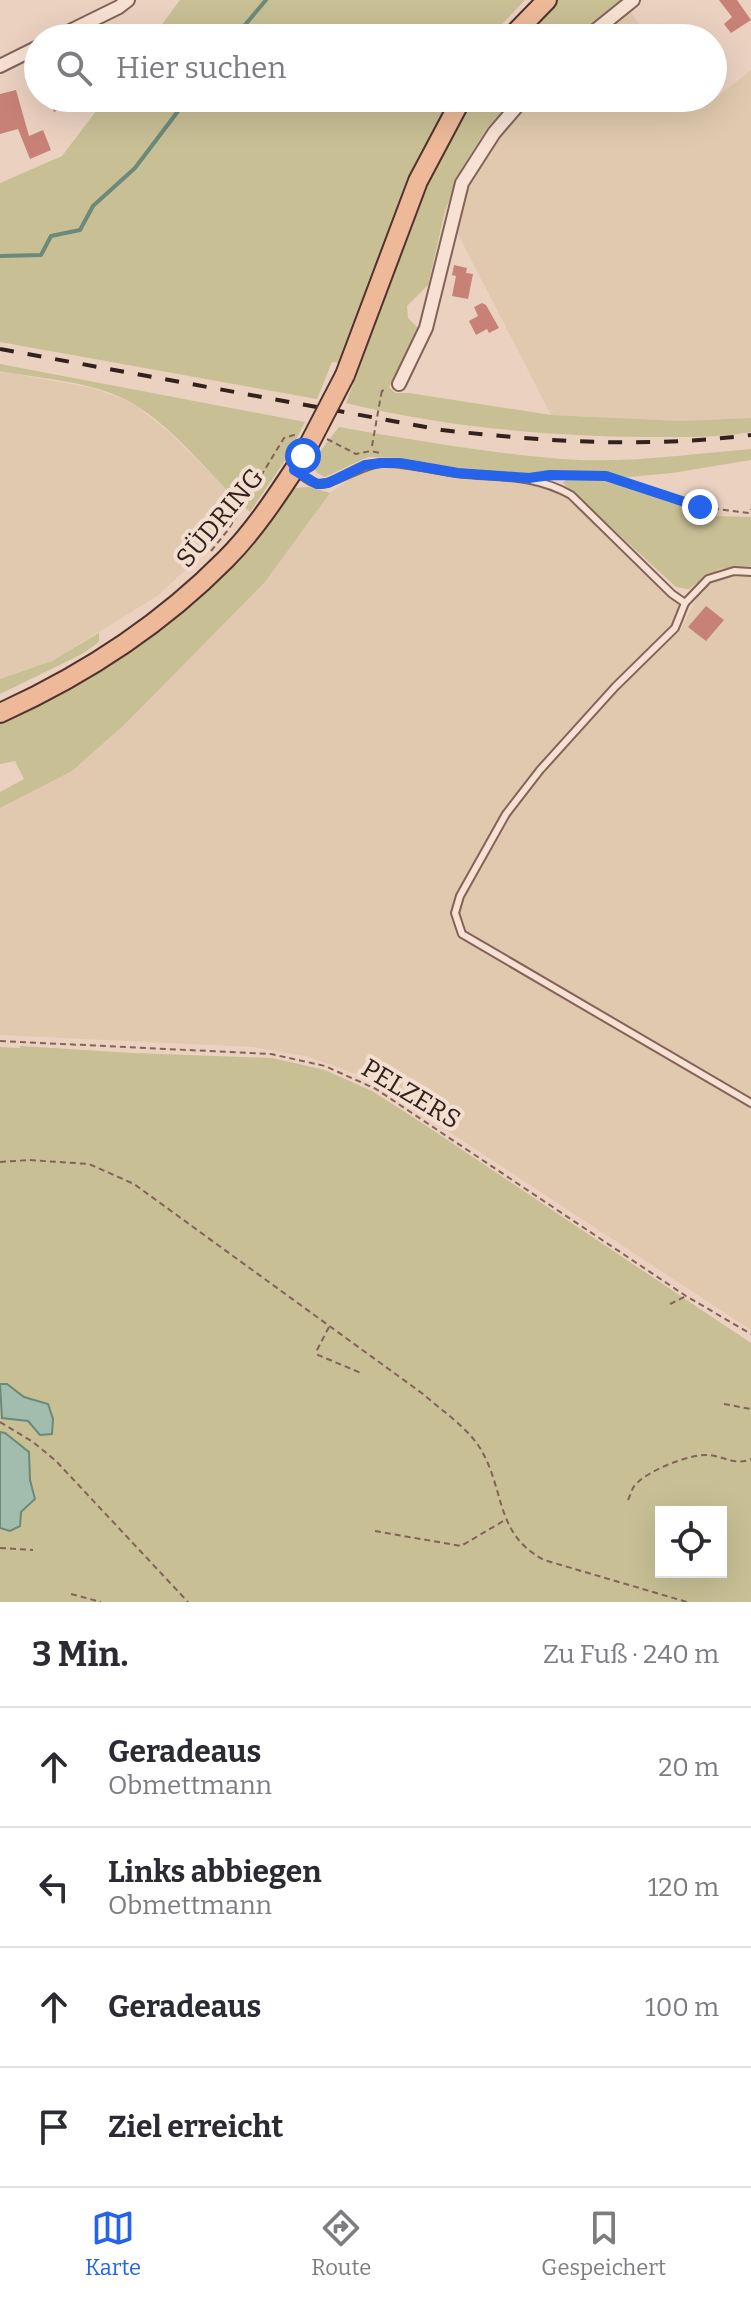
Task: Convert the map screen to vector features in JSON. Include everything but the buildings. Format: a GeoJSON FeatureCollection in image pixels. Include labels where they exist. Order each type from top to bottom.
{"type":"FeatureCollection","features":[{"type":"Feature","properties":{"kind":"main road"},"geometry":{"type":"LineString","coordinates":[[524,24],[547,0]]}},
{"type":"Feature","properties":{"kind":"main road","name":"SÜDRING"},"geometry":{"type":"LineString","coordinates":[[0,713],[87,669],[136,636],[228,557],[298,463],[345,375],[418,181],[455,112]]}},
{"type":"Feature","properties":{"kind":"street"},"geometry":{"type":"LineString","coordinates":[[84,24],[128,0]]}},
{"type":"Feature","properties":{"kind":"street"},"geometry":{"type":"LineString","coordinates":[[603,24],[633,0]]}},
{"type":"Feature","properties":{"kind":"street"},"geometry":{"type":"LineString","coordinates":[[0,66],[24,54]]}},
{"type":"Feature","properties":{"kind":"street"},"geometry":{"type":"LineString","coordinates":[[399,384],[426,328],[462,183],[487,143],[512,112]]}},
{"type":"Feature","properties":{"kind":"lane"},"geometry":{"type":"LineString","coordinates":[[298,463],[317,484],[328,483],[365,465],[381,463],[529,478],[551,484],[571,495],[672,594],[685,603]]}},
{"type":"Feature","properties":{"kind":"lane"},"geometry":{"type":"LineString","coordinates":[[751,572],[734,571],[708,579],[685,603],[675,628],[606,697],[540,770],[506,814],[460,896],[455,913],[462,934],[751,1103]]}},
{"type":"Feature","properties":{"kind":"path"},"geometry":{"type":"LineString","coordinates":[[322,438],[356,454],[371,451],[381,395]]}},
{"type":"Feature","properties":{"kind":"path"},"geometry":{"type":"LineString","coordinates":[[204,559],[228,530],[284,438],[303,435]]}},
{"type":"Feature","properties":{"kind":"path"},"geometry":{"type":"LineString","coordinates":[[529,478],[550,475],[606,476],[700,507],[749,513],[751,509]]}},
{"type":"Feature","properties":{"kind":"path","name":"PELZERS"},"geometry":{"type":"LineString","coordinates":[[0,1041],[271,1054],[325,1066],[376,1089],[686,1296],[751,1334]]}},
{"type":"Feature","properties":{"kind":"path"},"geometry":{"type":"LineString","coordinates":[[0,1162],[29,1160],[89,1164],[134,1184],[423,1394],[477,1444],[488,1465],[506,1519],[517,1541],[529,1552],[544,1560],[687,1602]]}},
{"type":"Feature","properties":{"kind":"path"},"geometry":{"type":"LineString","coordinates":[[670,1304],[686,1296]]}},
{"type":"Feature","properties":{"kind":"path"},"geometry":{"type":"LineString","coordinates":[[329,1326],[317,1350],[318,1355],[361,1373]]}},
{"type":"Feature","properties":{"kind":"path"},"geometry":{"type":"LineString","coordinates":[[724,1404],[751,1409]]}},
{"type":"Feature","properties":{"kind":"path"},"geometry":{"type":"LineString","coordinates":[[0,1422],[33,1442],[56,1461],[188,1602]]}},
{"type":"Feature","properties":{"kind":"path"},"geometry":{"type":"LineString","coordinates":[[628,1500],[635,1484],[668,1465],[709,1455],[728,1461],[746,1462],[751,1459]]}},
{"type":"Feature","properties":{"kind":"path"},"geometry":{"type":"LineString","coordinates":[[375,1531],[461,1546],[506,1519]]}},
{"type":"Feature","properties":{"kind":"path"},"geometry":{"type":"LineString","coordinates":[[0,1548],[33,1550]]}},
{"type":"Feature","properties":{"kind":"path"},"geometry":{"type":"LineString","coordinates":[[71,1594],[101,1602]]}},
{"type":"Feature","properties":{"kind":"shaded area"},"geometry":{"type":"Polygon","coordinates":[[[180,0],[525,0],[502,24],[162,24],[180,0]]]}},
{"type":"Feature","properties":{"kind":"shaded area"},"geometry":{"type":"Polygon","coordinates":[[[555,0],[623,0],[593,24],[532,24],[555,0]]]}},
{"type":"Feature","properties":{"kind":"shaded area"},"geometry":{"type":"Polygon","coordinates":[[[629,10],[639,24],[612,24],[629,10]]]}},
{"type":"Feature","properties":{"kind":"shaded area"},"geometry":{"type":"Polygon","coordinates":[[[751,70],[751,418],[681,421],[551,415],[457,232],[464,194],[488,151],[520,112],[727,112],[727,89],[751,70]]]}},
{"type":"Feature","properties":{"kind":"shaded area"},"geometry":{"type":"Polygon","coordinates":[[[95,112],[446,112],[422,151],[341,363],[332,362],[317,399],[0,342],[0,183],[62,156],[95,112]]]}},
{"type":"Feature","properties":{"kind":"shaded area"},"geometry":{"type":"Polygon","coordinates":[[[465,112],[502,112],[487,128],[462,168],[445,211],[428,285],[407,306],[408,318],[420,330],[389,387],[395,393],[551,415],[681,421],[751,418],[751,432],[672,437],[533,432],[458,424],[346,403],[415,207],[451,133],[465,112]]]}},
{"type":"Feature","properties":{"kind":"shaded area"},"geometry":{"type":"Polygon","coordinates":[[[0,364],[305,422],[286,459],[250,512],[164,426],[132,403],[85,385],[0,371],[0,364]]]}},
{"type":"Feature","properties":{"kind":"shaded area"},"geometry":{"type":"Polygon","coordinates":[[[0,371],[92,388],[131,402],[170,433],[240,503],[204,553],[157,596],[52,661],[0,679],[0,371]]]}},
{"type":"Feature","properties":{"kind":"shaded area"},"geometry":{"type":"Polygon","coordinates":[[[339,427],[478,450],[562,459],[633,459],[751,449],[751,460],[672,473],[608,479],[698,511],[717,516],[751,517],[751,566],[719,569],[688,589],[676,587],[563,483],[568,478],[451,467],[402,458],[368,457],[325,477],[317,473],[311,463],[339,427]]]}},
{"type":"Feature","properties":{"kind":"shaded area"},"geometry":{"type":"Polygon","coordinates":[[[394,467],[456,477],[529,482],[551,488],[570,499],[666,595],[675,599],[680,608],[679,632],[698,596],[688,589],[719,569],[751,566],[751,1330],[367,1078],[306,1056],[253,1047],[0,1035],[0,808],[72,771],[124,725],[265,582],[330,493],[363,470],[394,467]]]}},
{"type":"Feature","properties":{"kind":"shaded area"},"geometry":{"type":"Polygon","coordinates":[[[309,487],[330,493],[265,582],[124,725],[72,771],[0,808],[0,792],[24,779],[15,761],[0,764],[0,719],[88,676],[288,493],[294,488],[309,487]]]}},
{"type":"Feature","properties":{"kind":"shaded area"},"geometry":{"type":"Polygon","coordinates":[[[99,633],[99,642],[82,654],[0,694],[0,679],[52,661],[99,633]]]}},
{"type":"Feature","properties":{"kind":"shaded area"},"geometry":{"type":"Polygon","coordinates":[[[0,1047],[272,1058],[325,1070],[372,1091],[416,1119],[751,1343],[751,1602],[0,1602],[0,1047]]]}},
{"type":"Feature","properties":{"kind":"shaded area"},"geometry":{"type":"Polygon","coordinates":[[[0,1384],[7,1384],[24,1397],[48,1404],[53,1419],[52,1434],[40,1435],[28,1421],[2,1418],[0,1384]]]}},
{"type":"Feature","properties":{"kind":"shaded area"},"geometry":{"type":"Polygon","coordinates":[[[0,1432],[29,1452],[30,1480],[35,1499],[21,1512],[20,1526],[10,1531],[0,1528],[0,1432]]]}},
{"type":"Feature","properties":{"kind":"waterway"},"geometry":{"type":"LineString","coordinates":[[246,24],[266,0]]}},
{"type":"Feature","properties":{"kind":"waterway"},"geometry":{"type":"LineString","coordinates":[[0,256],[41,255],[51,236],[80,230],[93,206],[135,168],[177,112]]}},
{"type":"Feature","properties":{"kind":"railway"},"geometry":{"type":"LineString","coordinates":[[0,349],[442,430],[596,442],[673,441],[751,435]]}},
{"type":"Feature","properties":{"kind":"route"},"geometry":{"type":"LineString","coordinates":[[303,456],[294,470],[317,484],[328,483],[365,465],[400,463],[458,473],[529,478],[550,475],[606,476],[700,507]]}}]}
